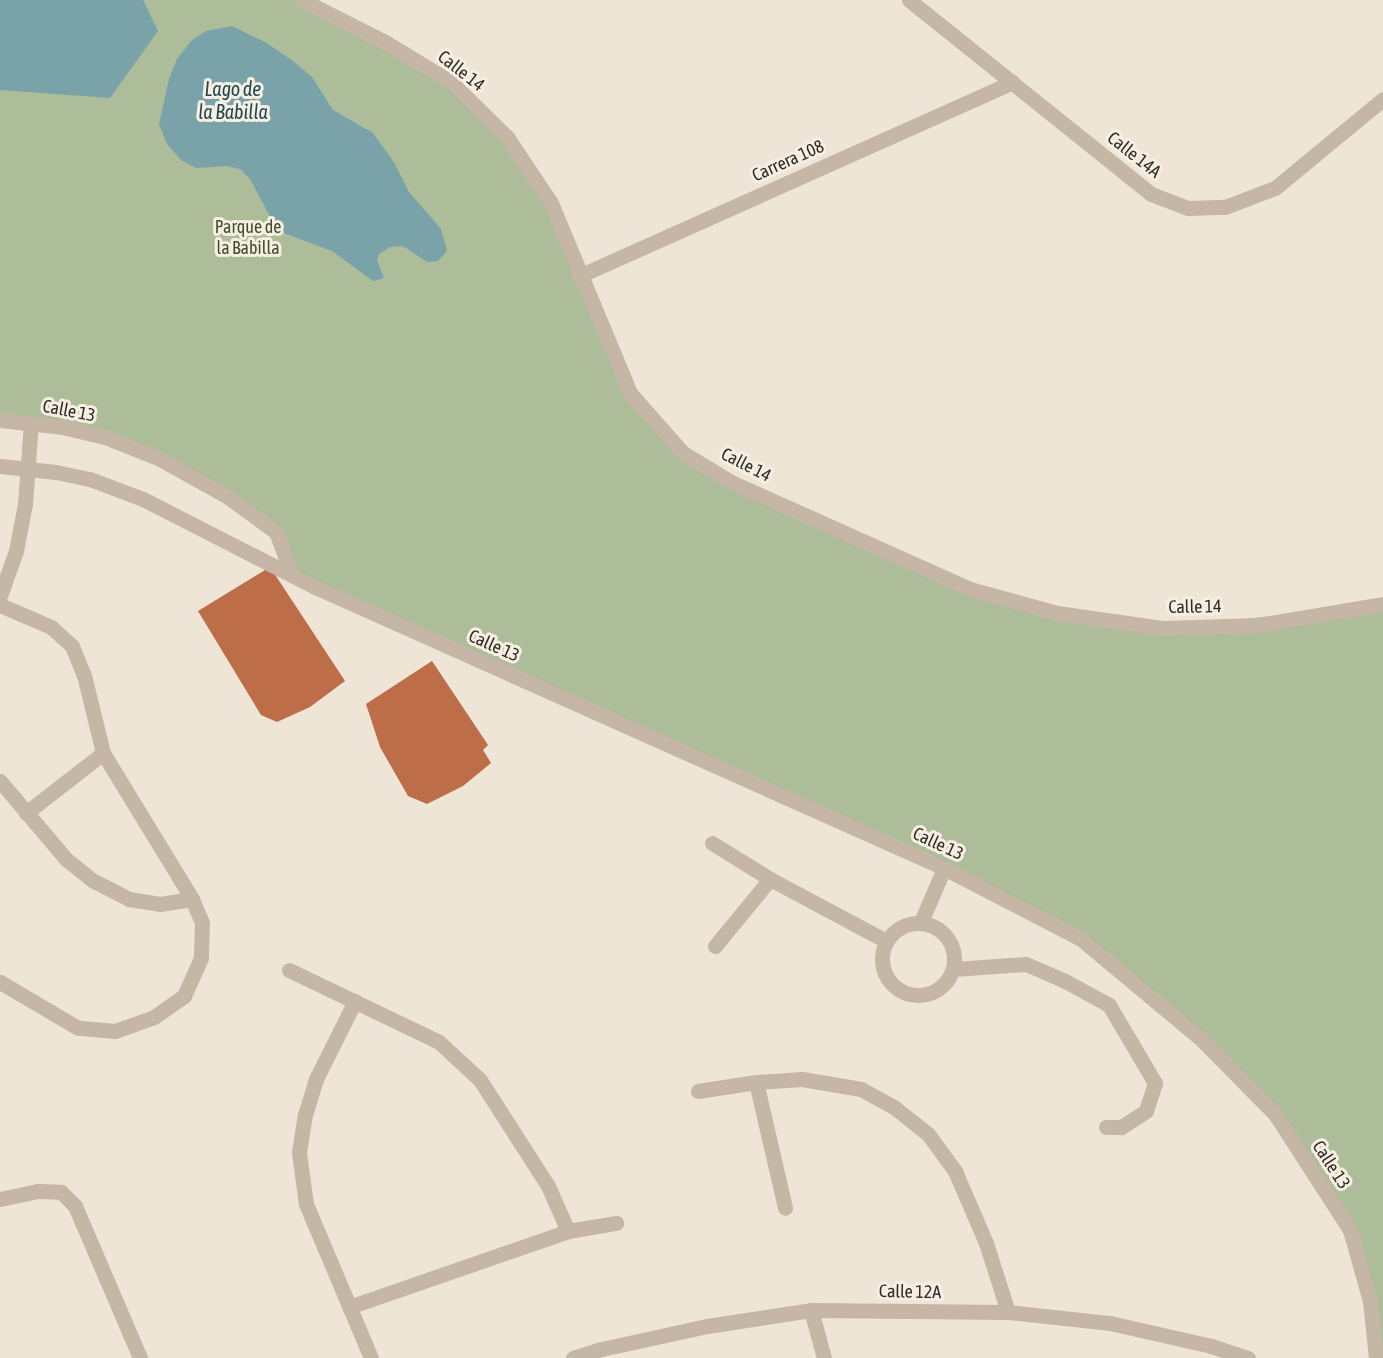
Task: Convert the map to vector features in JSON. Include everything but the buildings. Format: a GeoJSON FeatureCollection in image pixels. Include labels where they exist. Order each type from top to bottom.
{"type":"FeatureCollection","features":[{"type":"Feature","properties":{"kind":"street","name":"Calle 14"},"geometry":{"type":"LineString","coordinates":[[302,0],[385,42],[451,82],[507,137],[551,202],[579,276],[630,393],[683,453],[731,482],[970,588],[1057,613],[1162,628],[1259,625],[1383,604]]}},
{"type":"Feature","properties":{"kind":"street","name":"Calle 14A"},"geometry":{"type":"LineString","coordinates":[[909,0],[1150,194],[1188,208],[1225,207],[1275,188],[1383,99]]}},
{"type":"Feature","properties":{"kind":"street","name":"Carrera 108"},"geometry":{"type":"LineString","coordinates":[[579,276],[1013,82]]}},
{"type":"Feature","properties":{"kind":"street","name":"Calle 13"},"geometry":{"type":"LineString","coordinates":[[0,420],[62,426],[105,437],[160,459],[228,497],[276,532],[292,575]]}},
{"type":"Feature","properties":{"kind":"street"},"geometry":{"type":"LineString","coordinates":[[0,596],[16,551],[25,504],[26,468],[32,423]]}},
{"type":"Feature","properties":{"kind":"street","name":"Calle 13"},"geometry":{"type":"LineString","coordinates":[[0,466],[90,479],[143,498],[292,575],[944,868],[1081,939],[1200,1038],[1275,1114],[1350,1230],[1370,1301],[1376,1358]]}},
{"type":"Feature","properties":{"kind":"street"},"geometry":{"type":"LineString","coordinates":[[0,605],[51,627],[72,646],[84,675],[103,753],[192,899],[202,923],[201,958],[184,996],[154,1017],[115,1031],[78,1028],[0,982]]}},
{"type":"Feature","properties":{"kind":"street"},"geometry":{"type":"LineString","coordinates":[[26,813],[103,753]]}},
{"type":"Feature","properties":{"kind":"street"},"geometry":{"type":"LineString","coordinates":[[0,781],[66,859],[92,880],[129,899],[159,904],[192,899]]}},
{"type":"Feature","properties":{"kind":"street"},"geometry":{"type":"LineString","coordinates":[[712,843],[770,879],[886,941]]}},
{"type":"Feature","properties":{"kind":"street"},"geometry":{"type":"LineString","coordinates":[[921,921],[944,868]]}},
{"type":"Feature","properties":{"kind":"street"},"geometry":{"type":"LineString","coordinates":[[715,946],[770,879]]}},
{"type":"Feature","properties":{"kind":"street"},"geometry":{"type":"LineString","coordinates":[[921,921],[941,930],[954,947],[954,969],[946,984],[931,994],[913,996],[896,989],[885,975],[882,958],[886,941],[901,926],[921,921]]}},
{"type":"Feature","properties":{"kind":"street"},"geometry":{"type":"LineString","coordinates":[[954,969],[1026,964],[1065,981],[1109,1005],[1155,1083],[1146,1111],[1120,1126],[1106,1127]]}},
{"type":"Feature","properties":{"kind":"street"},"geometry":{"type":"LineString","coordinates":[[289,970],[439,1042],[480,1080],[548,1186],[568,1231]]}},
{"type":"Feature","properties":{"kind":"street"},"geometry":{"type":"LineString","coordinates":[[355,1001],[316,1079],[305,1114],[299,1153],[306,1204],[371,1358]]}},
{"type":"Feature","properties":{"kind":"street"},"geometry":{"type":"LineString","coordinates":[[698,1091],[756,1082],[802,1079],[861,1089],[894,1107],[928,1134],[955,1171],[986,1244],[1008,1312]]}},
{"type":"Feature","properties":{"kind":"street"},"geometry":{"type":"LineString","coordinates":[[756,1082],[785,1208]]}},
{"type":"Feature","properties":{"kind":"street"},"geometry":{"type":"LineString","coordinates":[[0,1199],[38,1191],[61,1192],[75,1206],[140,1358]]}},
{"type":"Feature","properties":{"kind":"street"},"geometry":{"type":"LineString","coordinates":[[349,1307],[568,1231],[616,1223]]}},
{"type":"Feature","properties":{"kind":"street"},"geometry":{"type":"LineString","coordinates":[[811,1310],[824,1358]]}},
{"type":"Feature","properties":{"kind":"street","name":"Calle 12A"},"geometry":{"type":"LineString","coordinates":[[573,1358],[598,1354],[707,1326],[811,1310],[1008,1312],[1110,1323],[1213,1352],[1248,1358]]}},
{"type":"Feature","properties":{"kind":"green space","name":"Parque de la Babilla"},"geometry":{"type":"Polygon","coordinates":[[[0,0],[302,0],[451,82],[507,137],[551,203],[630,393],[683,453],[970,589],[1162,628],[1383,604],[1383,1358],[1350,1230],[1275,1114],[1081,939],[292,575],[276,532],[228,497],[105,437],[0,420],[0,0]]]}},
{"type":"Feature","properties":{"kind":"water"},"geometry":{"type":"Polygon","coordinates":[[[0,0],[143,0],[158,31],[110,98],[0,90],[0,0]]]}},
{"type":"Feature","properties":{"kind":"water","name":"Lago de la Babilla"},"geometry":{"type":"Polygon","coordinates":[[[232,26],[265,42],[293,61],[312,77],[333,110],[373,133],[395,164],[409,192],[441,229],[447,251],[438,261],[427,262],[403,246],[390,247],[379,254],[377,260],[384,278],[373,281],[332,251],[286,234],[275,226],[250,179],[240,169],[227,166],[196,168],[181,160],[167,144],[159,124],[169,79],[177,59],[192,40],[206,31],[232,26]]]}}]}
